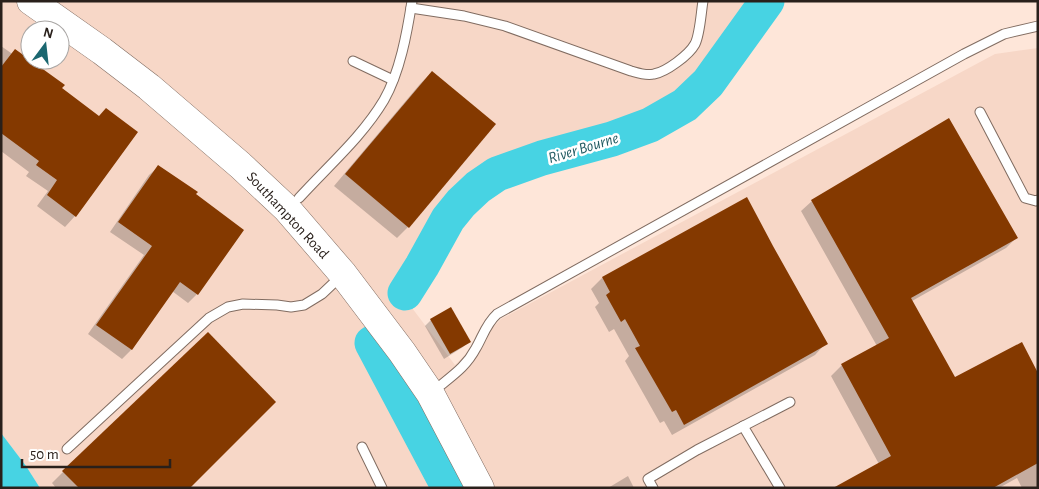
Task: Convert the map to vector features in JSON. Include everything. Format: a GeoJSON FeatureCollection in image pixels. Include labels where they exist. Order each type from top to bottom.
{"type":"FeatureCollection","features":[{"type":"Feature","properties":{"kind":"highway","name":"Southampton Road"},"geometry":{"type":"LineString","coordinates":[[31,1],[149,87],[240,165],[287,209],[343,274],[397,345],[430,393],[480,488]]}},
{"type":"Feature","properties":{"kind":"highway","name":"Southampton Road"},"geometry":{"type":"LineString","coordinates":[[61,1],[115,40],[222,126],[299,198],[326,228],[371,282],[418,344],[499,488]]}},
{"type":"Feature","properties":{"kind":"lane"},"geometry":{"type":"LineString","coordinates":[[299,198],[345,149],[375,114],[385,98],[402,56],[412,5],[505,26],[646,75],[663,71],[685,55],[694,45],[703,1]]}},
{"type":"Feature","properties":{"kind":"lane"},"geometry":{"type":"LineString","coordinates":[[441,386],[464,366],[476,348],[486,326],[497,314],[964,54],[1004,34],[1038,26]]}},
{"type":"Feature","properties":{"kind":"lane"},"geometry":{"type":"LineString","coordinates":[[353,61],[393,80]]}},
{"type":"Feature","properties":{"kind":"lane"},"geometry":{"type":"LineString","coordinates":[[980,112],[1025,198],[1038,200]]}},
{"type":"Feature","properties":{"kind":"lane"},"geometry":{"type":"LineString","coordinates":[[67,450],[210,318],[228,307],[243,304],[292,307],[304,305],[322,294],[343,274]]}},
{"type":"Feature","properties":{"kind":"lane"},"geometry":{"type":"LineString","coordinates":[[653,488],[648,479],[698,450],[790,402]]}},
{"type":"Feature","properties":{"kind":"lane"},"geometry":{"type":"LineString","coordinates":[[743,426],[780,488]]}},
{"type":"Feature","properties":{"kind":"lane"},"geometry":{"type":"LineString","coordinates":[[362,447],[382,488]]}},
{"type":"Feature","properties":{"kind":"shaded area"},"geometry":{"type":"Polygon","coordinates":[[[1,1],[759,1],[680,101],[496,168],[455,198],[397,288],[455,365],[501,319],[995,54],[1038,48],[1038,488],[40,488],[1,433],[1,1]]]}},
{"type":"Feature","properties":{"kind":"water"},"geometry":{"type":"Polygon","coordinates":[[[1,433],[26,466],[40,488],[1,488],[1,433]]]}},
{"type":"Feature","properties":{"kind":"building"},"geometry":{"type":"Polygon","coordinates":[[[15,49],[20,53],[20,70],[44,70],[65,85],[62,88],[99,116],[106,108],[138,132],[76,217],[47,195],[57,180],[36,165],[39,161],[1,133],[1,67],[15,49]]]}},
{"type":"Feature","properties":{"kind":"building"},"geometry":{"type":"Polygon","coordinates":[[[432,71],[496,124],[409,228],[345,174],[432,71]]]}},
{"type":"Feature","properties":{"kind":"building"},"geometry":{"type":"Polygon","coordinates":[[[949,118],[1018,238],[911,298],[955,377],[1022,342],[1038,373],[1038,463],[993,488],[833,488],[891,456],[841,364],[889,338],[811,200],[949,118]]]}},
{"type":"Feature","properties":{"kind":"building"},"geometry":{"type":"Polygon","coordinates":[[[158,165],[198,192],[196,194],[244,230],[198,295],[180,282],[132,350],[96,325],[152,246],[118,222],[158,165]]]}},
{"type":"Feature","properties":{"kind":"building"},"geometry":{"type":"Polygon","coordinates":[[[747,197],[828,344],[684,425],[676,410],[672,412],[635,348],[640,346],[625,319],[621,322],[606,295],[610,292],[602,277],[747,197]]]}},
{"type":"Feature","properties":{"kind":"building"},"geometry":{"type":"Polygon","coordinates":[[[451,307],[471,342],[450,354],[430,319],[451,307]]]}},
{"type":"Feature","properties":{"kind":"building"},"geometry":{"type":"Polygon","coordinates":[[[208,332],[276,402],[190,488],[79,488],[62,471],[208,332]]]}},
{"type":"Feature","properties":{"kind":"waterway","name":"River Bourne"},"geometry":{"type":"LineString","coordinates":[[405,293],[448,219],[478,187],[497,174],[542,158],[612,139],[650,125],[685,105],[708,83],[767,1]]}},
{"type":"Feature","properties":{"kind":"waterway","name":"River Bourne"},"geometry":{"type":"LineString","coordinates":[[372,343],[449,488]]}}]}
